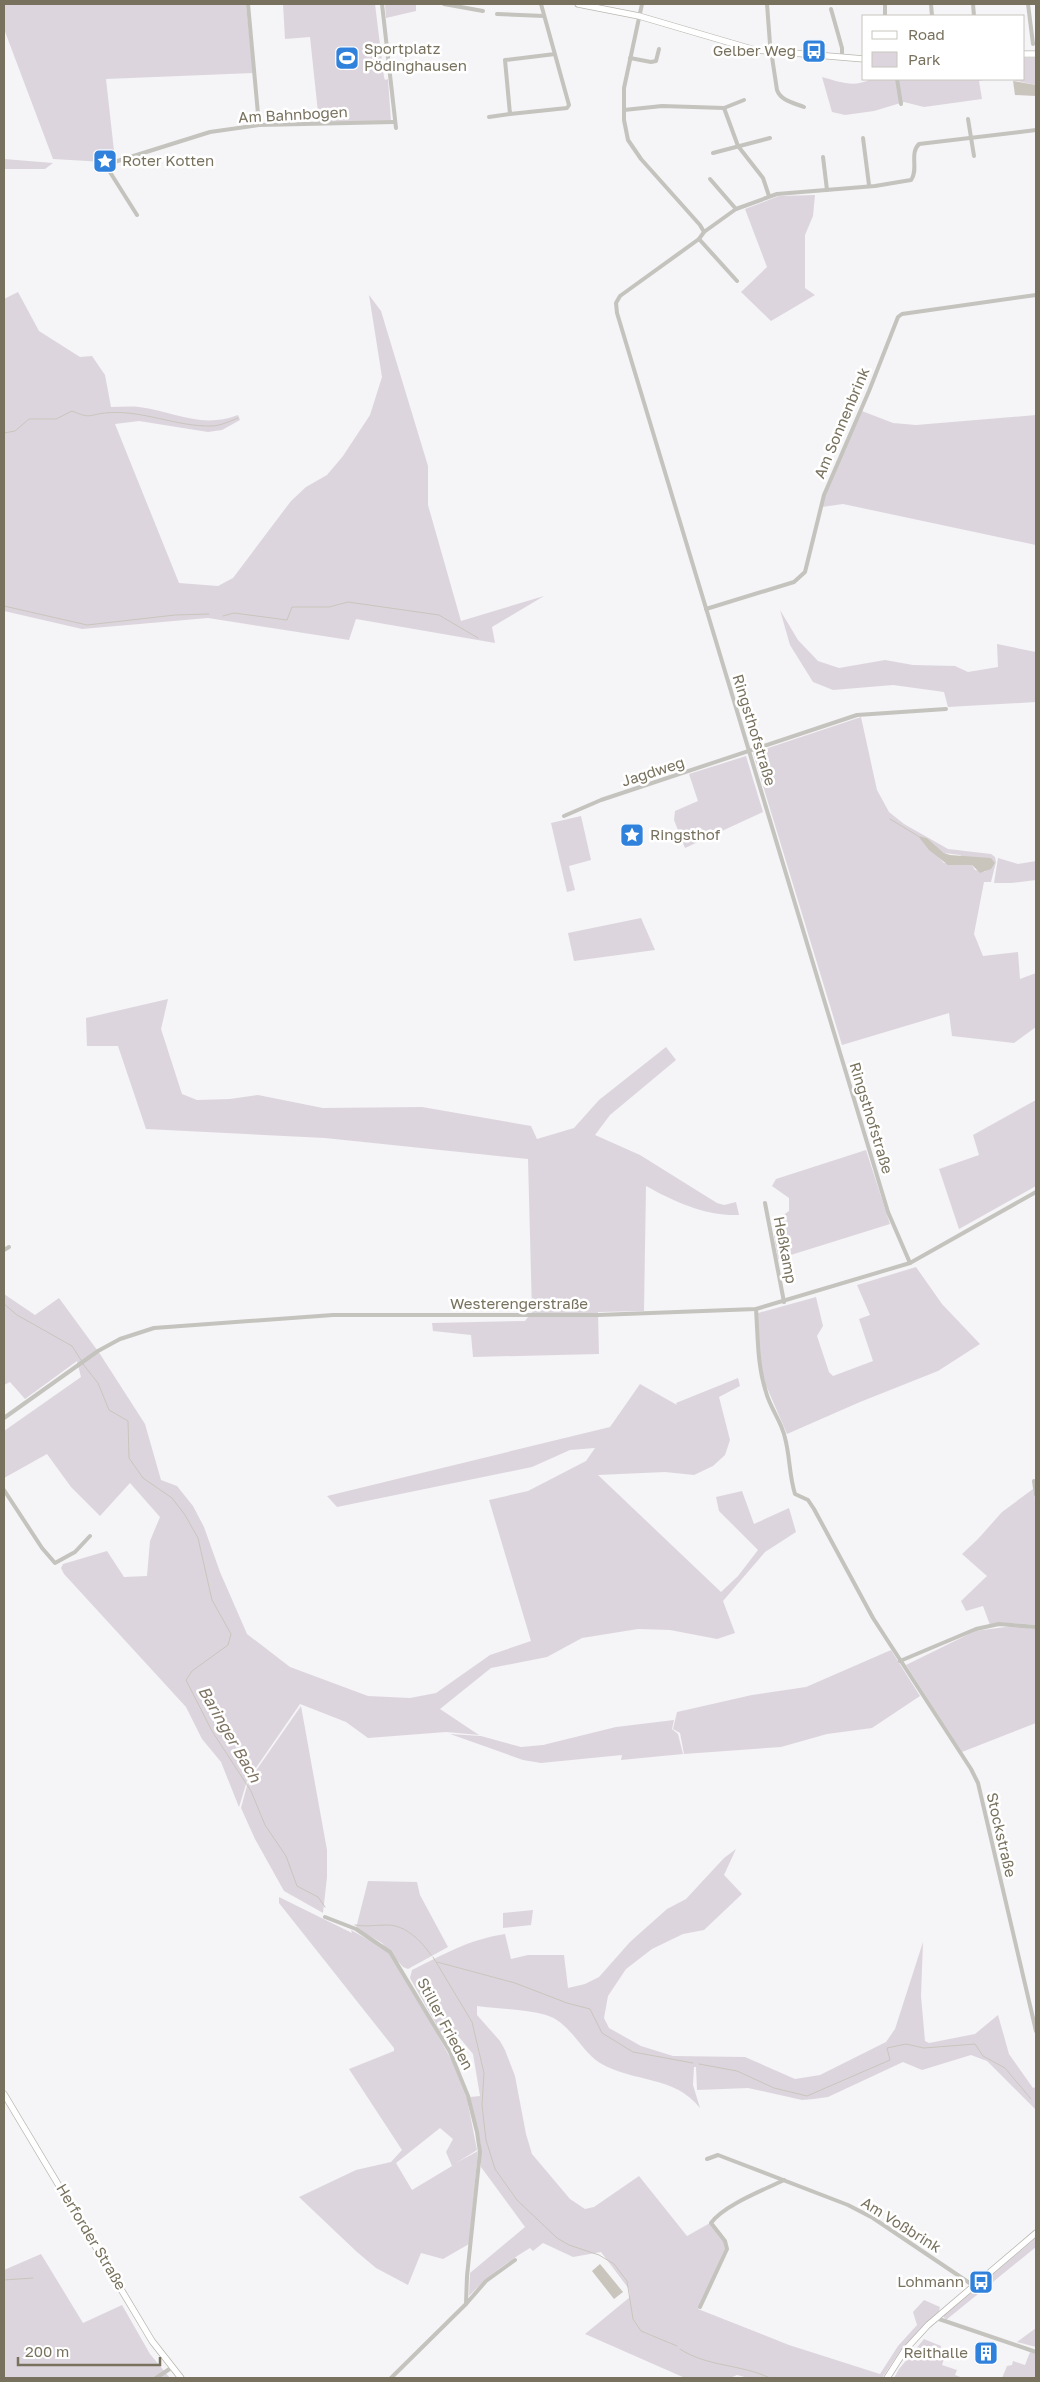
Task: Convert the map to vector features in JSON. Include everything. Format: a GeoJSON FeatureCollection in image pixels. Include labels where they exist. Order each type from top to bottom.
{"type":"FeatureCollection","features":[{"type":"Feature","properties":{"kind":"main road"},"geometry":{"type":"LineString","coordinates":[[578,4],[639,16],[697,34],[771,52],[862,58]]}},
{"type":"Feature","properties":{"kind":"main road","name":"Herforder Straße"},"geometry":{"type":"LineString","coordinates":[[4,2094],[152,2341],[181,2378]]}},
{"type":"Feature","properties":{"kind":"main road"},"geometry":{"type":"LineString","coordinates":[[887,2378],[905,2350],[936,2318],[1036,2233]]}},
{"type":"Feature","properties":{"kind":"street"},"geometry":{"type":"LineString","coordinates":[[248,4],[259,125]]}},
{"type":"Feature","properties":{"kind":"street"},"geometry":{"type":"LineString","coordinates":[[382,4],[396,128]]}},
{"type":"Feature","properties":{"kind":"street"},"geometry":{"type":"LineString","coordinates":[[444,4],[483,11]]}},
{"type":"Feature","properties":{"kind":"street"},"geometry":{"type":"LineString","coordinates":[[489,117],[566,108],[569,105],[541,4]]}},
{"type":"Feature","properties":{"kind":"street"},"geometry":{"type":"LineString","coordinates":[[642,4],[624,88],[626,131],[630,145],[704,232]]}},
{"type":"Feature","properties":{"kind":"street"},"geometry":{"type":"LineString","coordinates":[[767,4],[771,52],[779,95],[788,101],[804,107]]}},
{"type":"Feature","properties":{"kind":"street"},"geometry":{"type":"LineString","coordinates":[[1028,4],[1033,44]]}},
{"type":"Feature","properties":{"kind":"street"},"geometry":{"type":"LineString","coordinates":[[831,8],[842,48],[842,57]]}},
{"type":"Feature","properties":{"kind":"street"},"geometry":{"type":"LineString","coordinates":[[497,14],[544,16]]}},
{"type":"Feature","properties":{"kind":"street"},"geometry":{"type":"LineString","coordinates":[[630,58],[651,62],[656,61],[658,49]]}},
{"type":"Feature","properties":{"kind":"street"},"geometry":{"type":"LineString","coordinates":[[510,114],[505,60],[555,54]]}},
{"type":"Feature","properties":{"kind":"street"},"geometry":{"type":"LineString","coordinates":[[897,80],[901,104]]}},
{"type":"Feature","properties":{"kind":"street"},"geometry":{"type":"LineString","coordinates":[[624,110],[662,106],[724,108],[744,100]]}},
{"type":"Feature","properties":{"kind":"street"},"geometry":{"type":"LineString","coordinates":[[724,108],[738,146],[763,178],[769,196]]}},
{"type":"Feature","properties":{"kind":"street"},"geometry":{"type":"LineString","coordinates":[[968,119],[974,156]]}},
{"type":"Feature","properties":{"kind":"street","name":"Am Bahnbogen"},"geometry":{"type":"LineString","coordinates":[[137,215],[108,169],[108,164],[210,132],[259,125],[394,122]]}},
{"type":"Feature","properties":{"kind":"street"},"geometry":{"type":"LineString","coordinates":[[971,138],[1036,130]]}},
{"type":"Feature","properties":{"kind":"street"},"geometry":{"type":"LineString","coordinates":[[713,153],[770,138]]}},
{"type":"Feature","properties":{"kind":"street"},"geometry":{"type":"LineString","coordinates":[[863,138],[869,185]]}},
{"type":"Feature","properties":{"kind":"street","name":"Ringsthofstraße"},"geometry":{"type":"LineString","coordinates":[[910,1263],[888,1212],[616,307],[620,296],[736,210],[769,196],[892,184],[912,180],[915,175],[914,152],[919,144],[971,138]]}},
{"type":"Feature","properties":{"kind":"street"},"geometry":{"type":"LineString","coordinates":[[823,157],[826,190]]}},
{"type":"Feature","properties":{"kind":"street"},"geometry":{"type":"LineString","coordinates":[[710,179],[736,210]]}},
{"type":"Feature","properties":{"kind":"street"},"geometry":{"type":"LineString","coordinates":[[699,239],[737,281]]}},
{"type":"Feature","properties":{"kind":"street","name":"Am Sonnenbrink"},"geometry":{"type":"LineString","coordinates":[[706,609],[794,582],[805,572],[824,495],[858,413],[866,399],[898,317],[902,314],[1036,295]]}},
{"type":"Feature","properties":{"kind":"street","name":"Jagdweg"},"geometry":{"type":"LineString","coordinates":[[564,816],[601,800],[857,715],[946,709]]}},
{"type":"Feature","properties":{"kind":"street","name":"Westerengerstraße"},"geometry":{"type":"LineString","coordinates":[[4,1418],[75,1367],[120,1339],[154,1328],[333,1315],[598,1315],[756,1308],[784,1302],[910,1263],[1036,1192]]}},
{"type":"Feature","properties":{"kind":"street","name":"Heßkamp"},"geometry":{"type":"LineString","coordinates":[[765,1202],[784,1302]]}},
{"type":"Feature","properties":{"kind":"street"},"geometry":{"type":"LineString","coordinates":[[4,1250],[9,1247]]}},
{"type":"Feature","properties":{"kind":"street","name":"Stockstraße"},"geometry":{"type":"LineString","coordinates":[[756,1308],[757,1351],[761,1372],[769,1403],[786,1439],[789,1472],[795,1494],[808,1500],[814,1509],[873,1618],[971,1768],[978,1783],[1036,2031]]}},
{"type":"Feature","properties":{"kind":"street"},"geometry":{"type":"LineString","coordinates":[[1034,1481],[1036,1495]]}},
{"type":"Feature","properties":{"kind":"street"},"geometry":{"type":"LineString","coordinates":[[4,1490],[42,1548],[55,1563],[75,1552],[90,1536]]}},
{"type":"Feature","properties":{"kind":"street"},"geometry":{"type":"LineString","coordinates":[[900,1661],[974,1630],[999,1624],[1036,1627]]}},
{"type":"Feature","properties":{"kind":"street","name":"Stiller Frieden"},"geometry":{"type":"LineString","coordinates":[[325,1917],[356,1929],[390,1952],[450,2052],[468,2096],[480,2152],[467,2276],[466,2304]]}},
{"type":"Feature","properties":{"kind":"street","name":"Am Voßbrink"},"geometry":{"type":"LineString","coordinates":[[707,2158],[718,2155],[848,2205],[873,2218],[974,2286]]}},
{"type":"Feature","properties":{"kind":"street"},"geometry":{"type":"LineString","coordinates":[[700,2308],[727,2249],[726,2242],[711,2223],[715,2218],[739,2203],[784,2180]]}},
{"type":"Feature","properties":{"kind":"street"},"geometry":{"type":"LineString","coordinates":[[391,2378],[466,2304],[486,2281],[515,2260]]}},
{"type":"Feature","properties":{"kind":"street"},"geometry":{"type":"LineString","coordinates":[[936,2318],[1036,2352]]}},
{"type":"Feature","properties":{"kind":"street"},"geometry":{"type":"LineString","coordinates":[[156,2378],[172,2368]]}},
{"type":"Feature","properties":{"kind":"green space"},"geometry":{"type":"Polygon","coordinates":[[[4,4],[246,4],[253,73],[106,79],[115,160],[104,162],[53,159],[4,29],[4,4]]]}},
{"type":"Feature","properties":{"kind":"green space","name":"Sportplatz Pödinghausen"},"geometry":{"type":"Polygon","coordinates":[[[283,4],[375,4],[384,77],[385,80],[388,79],[391,121],[319,122],[310,37],[285,39],[283,4]]]}},
{"type":"Feature","properties":{"kind":"green space"},"geometry":{"type":"Polygon","coordinates":[[[385,4],[416,4],[416,11],[386,18],[385,4]]]}},
{"type":"Feature","properties":{"kind":"green space"},"geometry":{"type":"Polygon","coordinates":[[[1025,58],[1036,58],[1036,85],[1012,80],[1025,80],[1025,58]]]}},
{"type":"Feature","properties":{"kind":"green space"},"geometry":{"type":"Polygon","coordinates":[[[822,77],[853,84],[869,80],[984,80],[979,81],[982,99],[924,107],[904,102],[874,111],[845,115],[832,112],[822,77]]]}},
{"type":"Feature","properties":{"kind":"green space"},"geometry":{"type":"Polygon","coordinates":[[[4,159],[53,163],[45,169],[4,169],[4,159]]]}},
{"type":"Feature","properties":{"kind":"green space"},"geometry":{"type":"Polygon","coordinates":[[[815,195],[813,216],[805,235],[805,288],[815,295],[771,321],[741,292],[767,267],[745,209],[779,196],[815,195]]]}},
{"type":"Feature","properties":{"kind":"green space"},"geometry":{"type":"Polygon","coordinates":[[[18,292],[39,331],[80,357],[92,356],[105,375],[111,407],[139,407],[200,420],[225,419],[238,415],[240,420],[222,430],[208,432],[139,421],[115,424],[179,583],[218,586],[233,578],[291,501],[306,487],[327,475],[343,456],[370,415],[382,377],[369,295],[381,311],[428,466],[428,505],[461,621],[544,596],[492,627],[495,643],[356,619],[349,640],[208,618],[82,629],[4,611],[4,299],[18,292]]]}},
{"type":"Feature","properties":{"kind":"green space"},"geometry":{"type":"Polygon","coordinates":[[[862,411],[893,423],[916,425],[1036,415],[1036,545],[843,504],[822,507],[825,495],[862,411]]]}},
{"type":"Feature","properties":{"kind":"green space"},"geometry":{"type":"Polygon","coordinates":[[[780,610],[798,640],[818,661],[839,668],[885,660],[913,665],[955,666],[968,672],[998,667],[997,644],[1036,652],[1036,702],[948,707],[944,692],[893,685],[833,690],[813,682],[790,645],[780,610]]]}},
{"type":"Feature","properties":{"kind":"green space"},"geometry":{"type":"Polygon","coordinates":[[[861,717],[877,790],[889,812],[904,824],[948,849],[991,854],[995,857],[996,862],[991,882],[984,882],[974,934],[983,956],[1018,952],[1020,979],[1036,973],[1036,1027],[1014,1043],[952,1036],[949,1013],[842,1045],[753,753],[861,717]],[[919,837],[944,863],[972,865],[975,870],[986,872],[960,855],[944,853],[927,838],[919,837]]]}},
{"type":"Feature","properties":{"kind":"green space"},"geometry":{"type":"Polygon","coordinates":[[[746,756],[763,812],[685,848],[674,820],[675,811],[698,801],[689,774],[746,756]]]}},
{"type":"Feature","properties":{"kind":"green space"},"geometry":{"type":"Polygon","coordinates":[[[581,816],[591,860],[569,866],[575,890],[567,892],[551,823],[581,816]]]}},
{"type":"Feature","properties":{"kind":"green space"},"geometry":{"type":"Polygon","coordinates":[[[998,858],[1018,864],[1036,861],[1036,880],[994,883],[998,858]]]}},
{"type":"Feature","properties":{"kind":"green space"},"geometry":{"type":"Polygon","coordinates":[[[641,918],[655,950],[574,961],[568,933],[641,918]]]}},
{"type":"Feature","properties":{"kind":"green space"},"geometry":{"type":"Polygon","coordinates":[[[168,999],[161,1029],[182,1094],[197,1100],[230,1099],[258,1095],[323,1108],[422,1107],[531,1126],[537,1139],[574,1128],[599,1100],[666,1047],[676,1060],[610,1115],[595,1135],[640,1155],[717,1203],[724,1205],[736,1202],[739,1215],[714,1213],[691,1207],[646,1186],[644,1311],[598,1312],[599,1354],[473,1357],[471,1335],[433,1331],[432,1323],[525,1321],[532,1312],[528,1159],[325,1138],[146,1129],[118,1046],[87,1046],[86,1018],[168,999]]]}},
{"type":"Feature","properties":{"kind":"green space"},"geometry":{"type":"Polygon","coordinates":[[[1036,1100],[1036,1186],[959,1229],[939,1169],[979,1155],[973,1135],[1036,1100]]]}},
{"type":"Feature","properties":{"kind":"green space"},"geometry":{"type":"Polygon","coordinates":[[[866,1150],[890,1224],[778,1259],[774,1237],[775,1226],[782,1216],[789,1211],[789,1198],[772,1186],[776,1179],[866,1150]]]}},
{"type":"Feature","properties":{"kind":"green space"},"geometry":{"type":"Polygon","coordinates":[[[916,1267],[942,1304],[980,1344],[938,1371],[787,1434],[765,1383],[759,1355],[758,1313],[816,1297],[823,1326],[817,1336],[829,1372],[833,1376],[873,1361],[859,1319],[870,1315],[857,1285],[916,1267]]]}},
{"type":"Feature","properties":{"kind":"green space"},"geometry":{"type":"Polygon","coordinates":[[[4,1294],[35,1315],[59,1298],[100,1354],[145,1424],[161,1480],[177,1486],[193,1506],[204,1527],[220,1572],[247,1634],[290,1667],[368,1696],[410,1698],[436,1693],[490,1655],[531,1641],[489,1500],[528,1491],[586,1461],[595,1448],[570,1450],[532,1467],[337,1507],[327,1496],[610,1427],[640,1384],[677,1405],[676,1403],[738,1378],[740,1386],[719,1397],[730,1440],[725,1455],[713,1466],[694,1475],[665,1472],[598,1475],[721,1592],[738,1576],[758,1550],[719,1511],[716,1497],[742,1491],[754,1524],[789,1508],[796,1532],[765,1552],[723,1601],[735,1633],[717,1639],[670,1630],[638,1629],[582,1638],[547,1657],[491,1668],[440,1709],[479,1735],[446,1732],[368,1738],[346,1722],[300,1704],[247,1781],[239,1807],[221,1762],[202,1739],[186,1707],[64,1574],[61,1568],[63,1564],[107,1551],[124,1577],[147,1576],[150,1541],[160,1517],[130,1483],[100,1516],[71,1487],[47,1454],[4,1478],[4,1431],[81,1377],[77,1361],[25,1399],[10,1382],[4,1385],[4,1294]]]}},
{"type":"Feature","properties":{"kind":"green space"},"geometry":{"type":"Polygon","coordinates":[[[1033,1489],[1036,1503],[1036,1625],[1013,1623],[990,1625],[983,1606],[966,1611],[961,1601],[987,1576],[962,1554],[1002,1512],[1033,1489]]]}},
{"type":"Feature","properties":{"kind":"green space"},"geometry":{"type":"Polygon","coordinates":[[[1013,1626],[1036,1629],[1036,1723],[962,1752],[906,1665],[975,1631],[1013,1626]]]}},
{"type":"Feature","properties":{"kind":"green space"},"geometry":{"type":"Polygon","coordinates":[[[891,1650],[920,1696],[872,1728],[827,1734],[781,1747],[684,1754],[680,1733],[673,1729],[677,1712],[752,1695],[806,1687],[891,1650]]]}},
{"type":"Feature","properties":{"kind":"green space"},"geometry":{"type":"Polygon","coordinates":[[[301,1706],[327,1850],[327,1877],[323,1913],[284,1891],[255,1839],[241,1808],[248,1782],[301,1706]]]}},
{"type":"Feature","properties":{"kind":"green space"},"geometry":{"type":"Polygon","coordinates":[[[674,1720],[672,1729],[678,1734],[683,1754],[621,1760],[622,1755],[541,1763],[523,1760],[450,1734],[481,1736],[521,1747],[543,1745],[616,1727],[674,1720]]]}},
{"type":"Feature","properties":{"kind":"green space"},"geometry":{"type":"Polygon","coordinates":[[[736,1849],[724,1875],[742,1894],[704,1930],[683,1934],[652,1949],[626,1969],[608,1996],[604,2018],[609,2028],[641,2046],[673,2056],[745,2057],[795,2079],[820,2075],[886,2042],[895,2029],[923,1942],[921,1996],[925,2041],[929,2043],[975,2034],[998,2015],[1009,2054],[1033,2088],[1036,2087],[1036,2110],[987,2061],[971,2055],[922,2070],[903,2062],[828,2097],[802,2100],[748,2088],[697,2090],[696,2067],[694,2067],[693,2085],[700,2108],[690,2097],[678,2090],[626,2074],[600,2063],[586,2051],[562,2024],[546,2015],[521,2010],[477,2006],[477,2015],[500,2041],[505,2050],[515,2076],[526,2134],[532,2154],[570,2199],[585,2209],[594,2207],[639,2176],[687,2236],[710,2223],[724,2242],[725,2249],[698,2309],[789,2345],[880,2374],[898,2346],[917,2325],[913,2312],[924,2300],[940,2307],[939,2311],[900,2351],[882,2378],[749,2378],[737,2375],[730,2378],[685,2378],[585,2334],[630,2297],[629,2289],[601,2252],[573,2257],[543,2243],[533,2251],[530,2248],[505,2264],[469,2296],[470,2273],[525,2227],[481,2167],[481,2145],[470,2097],[480,2096],[473,2054],[454,2031],[444,2038],[410,1978],[412,1970],[468,1944],[505,1934],[511,1959],[528,1955],[564,1955],[568,1988],[585,1984],[599,1977],[630,1942],[667,1909],[686,1899],[724,1858],[736,1849]]]}},
{"type":"Feature","properties":{"kind":"green space"},"geometry":{"type":"Polygon","coordinates":[[[368,1881],[417,1882],[420,1895],[448,1947],[408,1969],[403,1967],[382,1943],[356,1928],[368,1881]]]}},
{"type":"Feature","properties":{"kind":"green space"},"geometry":{"type":"Polygon","coordinates":[[[279,1897],[352,1933],[351,1930],[387,1950],[405,1976],[452,2061],[467,2099],[477,2150],[456,2163],[478,2151],[469,2244],[443,2259],[421,2253],[408,2285],[376,2268],[299,2197],[356,2170],[391,2162],[402,2150],[349,2069],[394,2051],[394,2048],[279,1903],[279,1897]],[[440,2128],[396,2163],[412,2190],[452,2166],[446,2152],[453,2139],[440,2128]]]}},
{"type":"Feature","properties":{"kind":"green space"},"geometry":{"type":"Polygon","coordinates":[[[533,1910],[531,1925],[503,1928],[503,1913],[533,1910]]]}},
{"type":"Feature","properties":{"kind":"green space"},"geometry":{"type":"Polygon","coordinates":[[[1036,2238],[1036,2247],[946,2320],[943,2316],[1036,2238]]]}},
{"type":"Feature","properties":{"kind":"green space"},"geometry":{"type":"Polygon","coordinates":[[[41,2254],[83,2323],[122,2305],[150,2354],[170,2378],[4,2378],[4,2270],[41,2254]]]}},
{"type":"Feature","properties":{"kind":"green space"},"geometry":{"type":"Polygon","coordinates":[[[1036,2328],[1036,2347],[1017,2342],[1036,2328]]]}},
{"type":"Feature","properties":{"kind":"green space"},"geometry":{"type":"Polygon","coordinates":[[[924,2339],[941,2346],[940,2356],[944,2359],[942,2365],[957,2370],[955,2375],[963,2378],[894,2378],[899,2369],[924,2339]]]}},
{"type":"Feature","properties":{"kind":"green space"},"geometry":{"type":"Polygon","coordinates":[[[1030,2352],[1036,2354],[1036,2378],[1002,2378],[1007,2366],[1012,2365],[1013,2361],[1025,2365],[1030,2352]]]}},
{"type":"Feature","properties":{"kind":"shaded area"},"geometry":{"type":"Polygon","coordinates":[[[1013,81],[1036,85],[1036,96],[1015,95],[1013,81]]]}},
{"type":"Feature","properties":{"kind":"shaded area"},"geometry":{"type":"Polygon","coordinates":[[[918,836],[927,838],[944,853],[991,858],[995,863],[991,869],[980,873],[972,865],[948,865],[929,850],[918,836]]]}},
{"type":"Feature","properties":{"kind":"shaded area"},"geometry":{"type":"Polygon","coordinates":[[[600,2264],[623,2292],[614,2299],[592,2271],[600,2264]]]}},
{"type":"Feature","properties":{"kind":"waterway"},"geometry":{"type":"LineString","coordinates":[[4,433],[15,431],[29,419],[56,419],[72,411],[86,416],[118,412],[132,413],[199,426],[218,425],[238,418]]}},
{"type":"Feature","properties":{"kind":"waterway"},"geometry":{"type":"LineString","coordinates":[[223,616],[234,613],[287,620],[292,607],[329,607],[348,602],[439,615],[478,638]]}},
{"type":"Feature","properties":{"kind":"waterway"},"geometry":{"type":"LineString","coordinates":[[4,606],[87,625],[175,615],[209,614]]}},
{"type":"Feature","properties":{"kind":"waterway"},"geometry":{"type":"LineString","coordinates":[[890,819],[918,836]]}},
{"type":"Feature","properties":{"kind":"waterway"},"geometry":{"type":"LineString","coordinates":[[4,1304],[17,1315],[72,1346],[81,1360]]}},
{"type":"Feature","properties":{"kind":"waterway","name":"Baringer Bach"},"geometry":{"type":"LineString","coordinates":[[83,1364],[98,1383],[109,1410],[128,1421],[129,1458],[143,1478],[172,1498],[185,1515],[198,1538],[212,1600],[231,1634],[228,1645],[192,1671],[186,1680],[212,1731],[251,1791],[265,1825],[286,1856],[297,1886],[318,1897],[325,1907]]}},
{"type":"Feature","properties":{"kind":"waterway","name":"Baringer Bach"},"geometry":{"type":"LineString","coordinates":[[355,1925],[387,1925],[400,1928],[418,1939],[431,1955]]}},
{"type":"Feature","properties":{"kind":"waterway","name":"Baringer Bach"},"geometry":{"type":"LineString","coordinates":[[433,1957],[472,2022],[484,2073],[482,2105],[486,2140],[495,2169],[517,2200],[557,2238],[569,2245],[599,2255],[614,2264],[627,2281],[633,2319],[641,2331],[677,2346]]}},
{"type":"Feature","properties":{"kind":"waterway"},"geometry":{"type":"LineString","coordinates":[[437,1962],[515,1983],[567,2003],[590,2009],[602,2033],[633,2052],[693,2063]]}},
{"type":"Feature","properties":{"kind":"waterway"},"geometry":{"type":"LineString","coordinates":[[699,2064],[737,2071],[774,2088],[807,2096],[890,2060],[887,2048],[906,2044],[924,2048],[975,2044],[983,2056],[1005,2068],[1031,2099]]}},
{"type":"Feature","properties":{"kind":"waterway"},"geometry":{"type":"LineString","coordinates":[[4,2280],[33,2278]]}},
{"type":"Feature","properties":{"kind":"waterway","name":"Baringer Bach"},"geometry":{"type":"LineString","coordinates":[[680,2349],[701,2359],[759,2373],[770,2378]]}},
{"type":"Feature","properties":{"kind":"place","name":"Gelber Weg"},"geometry":{"type":"Point","coordinates":[814,51]}},
{"type":"Feature","properties":{"kind":"place","name":"Sportplatz Pödinghausen"},"geometry":{"type":"Point","coordinates":[347,58]}},
{"type":"Feature","properties":{"kind":"place","name":"Roter Kotten"},"geometry":{"type":"Point","coordinates":[105,161]}},
{"type":"Feature","properties":{"kind":"place","name":"Ringsthof"},"geometry":{"type":"Point","coordinates":[632,835]}},
{"type":"Feature","properties":{"kind":"place","name":"Lohmann"},"geometry":{"type":"Point","coordinates":[981,2282]}},
{"type":"Feature","properties":{"kind":"place","name":"Reithalle"},"geometry":{"type":"Point","coordinates":[986,2353]}}]}
